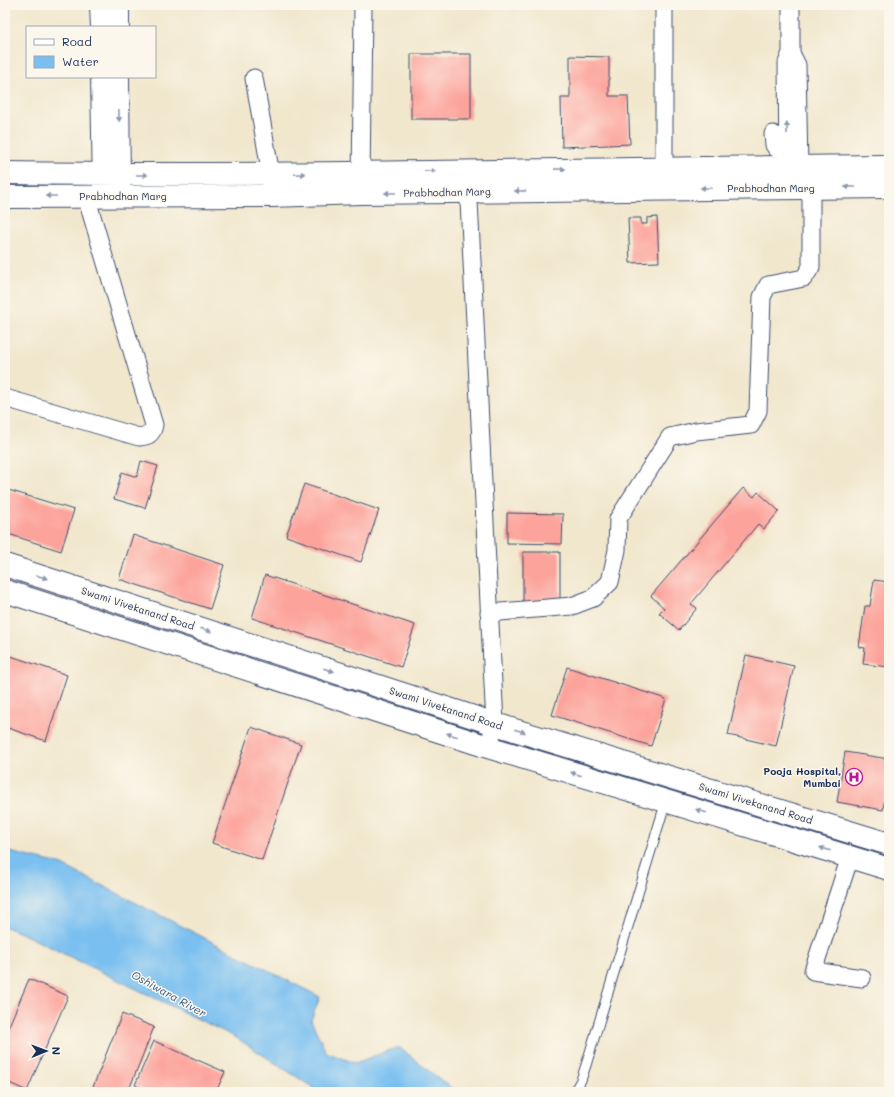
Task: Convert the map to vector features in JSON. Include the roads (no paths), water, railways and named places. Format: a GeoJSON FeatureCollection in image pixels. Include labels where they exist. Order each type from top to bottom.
{"type":"FeatureCollection","features":[{"type":"Feature","properties":{"kind":"street"},"geometry":{"type":"LineString","coordinates":[[101,5],[102,26]]}},
{"type":"Feature","properties":{"kind":"street"},"geometry":{"type":"LineString","coordinates":[[118,5],[118,26]]}},
{"type":"Feature","properties":{"kind":"street"},"geometry":{"type":"LineString","coordinates":[[361,182],[363,5]]}},
{"type":"Feature","properties":{"kind":"street"},"geometry":{"type":"LineString","coordinates":[[664,5],[664,178]]}},
{"type":"Feature","properties":{"kind":"street"},"geometry":{"type":"LineString","coordinates":[[489,613],[572,606],[593,598],[610,582],[617,550],[618,519],[670,437],[696,431],[751,425],[758,411],[762,297],[768,285],[804,278],[811,267],[799,167],[797,65],[791,53],[791,5]]}},
{"type":"Feature","properties":{"kind":"street"},"geometry":{"type":"LineString","coordinates":[[102,78],[111,174]]}},
{"type":"Feature","properties":{"kind":"street"},"geometry":{"type":"LineString","coordinates":[[5,398],[139,437],[149,436],[153,432],[154,425],[103,197],[111,174],[118,78]]}},
{"type":"Feature","properties":{"kind":"street"},"geometry":{"type":"LineString","coordinates":[[254,78],[271,175],[271,196]]}},
{"type":"Feature","properties":{"kind":"street"},"geometry":{"type":"LineString","coordinates":[[773,134],[774,145],[776,148],[799,167]]}},
{"type":"Feature","properties":{"kind":"street"},"geometry":{"type":"LineString","coordinates":[[5,173],[271,175],[361,182],[468,170],[664,178],[799,167],[889,166]]}},
{"type":"Feature","properties":{"kind":"street","name":"Prabhodhan Marg"},"geometry":{"type":"LineString","coordinates":[[5,196],[271,196],[361,182],[469,192],[799,167],[889,187]]}},
{"type":"Feature","properties":{"kind":"street"},"geometry":{"type":"LineString","coordinates":[[468,170],[495,724],[488,747]]}},
{"type":"Feature","properties":{"kind":"street","name":"Swami Vivekanand Road"},"geometry":{"type":"LineString","coordinates":[[5,565],[495,724],[889,844]]}},
{"type":"Feature","properties":{"kind":"street"},"geometry":{"type":"LineString","coordinates":[[5,591],[488,747],[889,869]]}},
{"type":"Feature","properties":{"kind":"street"},"geometry":{"type":"LineString","coordinates":[[850,857],[813,972],[862,978]]}},
{"type":"Feature","properties":{"kind":"lane"},"geometry":{"type":"LineString","coordinates":[[574,1092],[581,1080],[587,1062],[666,801]]}},
{"type":"Feature","properties":{"kind":"water","name":"Oshiwara River"},"geometry":{"type":"Polygon","coordinates":[[[5,851],[60,864],[320,997],[311,1020],[326,1052],[355,1063],[399,1047],[456,1092],[320,1092],[235,1037],[19,932],[5,927],[5,851]]]}},
{"type":"Feature","properties":{"kind":"place","name":"Pooja Hospital, Mumbai"},"geometry":{"type":"Point","coordinates":[854,777]}}]}
